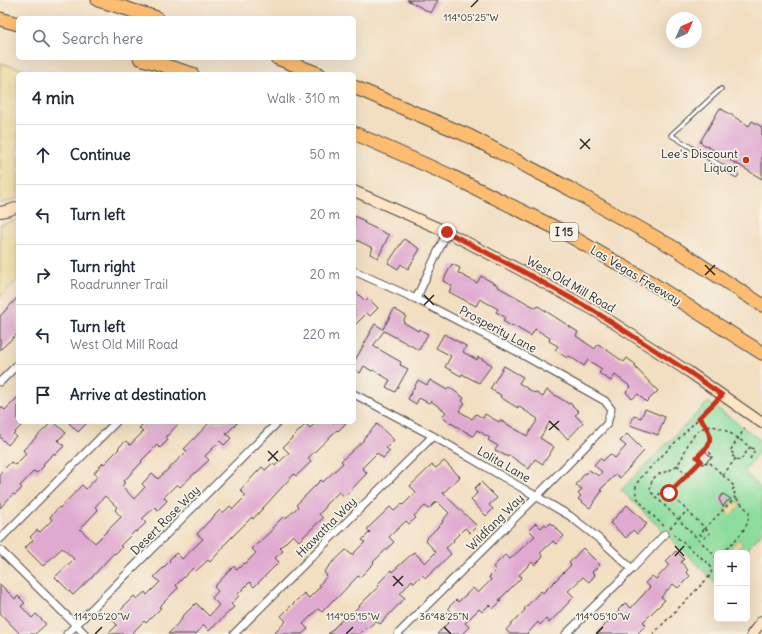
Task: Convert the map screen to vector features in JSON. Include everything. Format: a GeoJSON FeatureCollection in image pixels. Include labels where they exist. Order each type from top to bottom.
{"type":"FeatureCollection","features":[{"type":"Feature","properties":{"kind":"highway"},"geometry":{"type":"LineString","coordinates":[[98,0],[150,16]]}},
{"type":"Feature","properties":{"kind":"highway"},"geometry":{"type":"LineString","coordinates":[[0,20],[16,24]]}},
{"type":"Feature","properties":{"kind":"highway"},"geometry":{"type":"LineString","coordinates":[[146,60],[186,72]]}},
{"type":"Feature","properties":{"kind":"highway"},"geometry":{"type":"LineString","coordinates":[[282,60],[314,72]]}},
{"type":"Feature","properties":{"kind":"highway"},"geometry":{"type":"LineString","coordinates":[[356,88],[469,136],[564,186],[676,249],[762,306]]}},
{"type":"Feature","properties":{"kind":"highway","name":"Las Vegas Freeway"},"geometry":{"type":"LineString","coordinates":[[356,134],[451,176],[558,229],[650,282],[762,353]]}},
{"type":"Feature","properties":{"kind":"street","name":"West Old Mill Road"},"geometry":{"type":"LineString","coordinates":[[356,192],[447,232],[594,311],[689,372],[762,423]]}},
{"type":"Feature","properties":{"kind":"street"},"geometry":{"type":"LineString","coordinates":[[0,212],[16,208]]}},
{"type":"Feature","properties":{"kind":"street"},"geometry":{"type":"LineString","coordinates":[[416,299],[447,232]]}},
{"type":"Feature","properties":{"kind":"street","name":"Prosperity Lane"},"geometry":{"type":"LineString","coordinates":[[356,272],[416,299],[516,351],[605,401],[611,409],[607,424]]}},
{"type":"Feature","properties":{"kind":"street"},"geometry":{"type":"LineString","coordinates":[[0,382],[16,366]]}},
{"type":"Feature","properties":{"kind":"street","name":"Lolita Lane"},"geometry":{"type":"LineString","coordinates":[[356,395],[433,436],[570,516],[603,542],[632,568]]}},
{"type":"Feature","properties":{"kind":"street"},"geometry":{"type":"LineString","coordinates":[[0,539],[114,424]]}},
{"type":"Feature","properties":{"kind":"street","name":"Desert Rose Way"},"geometry":{"type":"LineString","coordinates":[[67,634],[276,424]]}},
{"type":"Feature","properties":{"kind":"street","name":"Wildfang Way"},"geometry":{"type":"LineString","coordinates":[[398,634],[607,424]]}},
{"type":"Feature","properties":{"kind":"street","name":"Hiawatha Way"},"geometry":{"type":"LineString","coordinates":[[234,634],[433,436]]}},
{"type":"Feature","properties":{"kind":"street"},"geometry":{"type":"LineString","coordinates":[[566,634],[667,532]]}},
{"type":"Feature","properties":{"kind":"street"},"geometry":{"type":"LineString","coordinates":[[0,550],[85,634]]}},
{"type":"Feature","properties":{"kind":"street"},"geometry":{"type":"LineString","coordinates":[[752,634],[762,621]]}},
{"type":"Feature","properties":{"kind":"lane"},"geometry":{"type":"LineString","coordinates":[[721,89],[671,135],[736,175]]}},
{"type":"Feature","properties":{"kind":"path"},"geometry":{"type":"LineString","coordinates":[[662,524],[638,499],[635,493],[638,482],[642,476],[722,395]]}},
{"type":"Feature","properties":{"kind":"path"},"geometry":{"type":"LineString","coordinates":[[699,418],[705,424],[710,438],[710,443],[705,448],[697,457],[704,465],[713,456],[705,448]]}},
{"type":"Feature","properties":{"kind":"path"},"geometry":{"type":"LineString","coordinates":[[714,555],[650,492],[650,485],[653,478],[677,465],[690,440],[699,431],[706,427],[720,427],[755,450],[750,459]]}},
{"type":"Feature","properties":{"kind":"path"},"geometry":{"type":"LineString","coordinates":[[745,428],[730,451],[733,453],[731,454],[740,461],[750,447]]}},
{"type":"Feature","properties":{"kind":"path"},"geometry":{"type":"LineString","coordinates":[[723,475],[736,458]]}},
{"type":"Feature","properties":{"kind":"path"},"geometry":{"type":"LineString","coordinates":[[701,461],[687,475],[669,493],[664,498],[659,494],[665,488],[669,493],[687,511],[705,528],[710,532],[704,538],[700,534],[705,528],[735,498]]}},
{"type":"Feature","properties":{"kind":"path"},"geometry":{"type":"LineString","coordinates":[[708,461],[735,487],[732,490],[735,493],[733,495],[749,512],[749,518],[746,526],[739,536],[725,550]]}},
{"type":"Feature","properties":{"kind":"path"},"geometry":{"type":"LineString","coordinates":[[677,465],[687,475]]}},
{"type":"Feature","properties":{"kind":"path"},"geometry":{"type":"LineString","coordinates":[[667,532],[687,511]]}},
{"type":"Feature","properties":{"kind":"path"},"geometry":{"type":"LineString","coordinates":[[653,634],[710,576],[712,572],[708,564],[676,537]]}},
{"type":"Feature","properties":{"kind":"green space"},"geometry":{"type":"Polygon","coordinates":[[[708,402],[762,441],[762,447],[744,472],[762,489],[762,529],[760,536],[749,546],[748,550],[714,550],[714,581],[621,490],[708,402]]]}},
{"type":"Feature","properties":{"kind":"sand"},"geometry":{"type":"Polygon","coordinates":[[[0,63],[34,72],[16,72],[16,199],[0,203],[0,63]]]}},
{"type":"Feature","properties":{"kind":"sand"},"geometry":{"type":"Polygon","coordinates":[[[16,221],[16,281],[0,297],[0,225],[16,221]]]}},
{"type":"Feature","properties":{"kind":"sand"},"geometry":{"type":"Polygon","coordinates":[[[733,501],[736,504],[738,502],[741,505],[730,516],[725,510],[733,501]]]}},
{"type":"Feature","properties":{"kind":"sand"},"geometry":{"type":"Polygon","coordinates":[[[739,539],[743,544],[737,550],[728,550],[739,539]]]}},
{"type":"Feature","properties":{"kind":"building"},"geometry":{"type":"Polygon","coordinates":[[[407,0],[438,0],[431,13],[407,0]]]}},
{"type":"Feature","properties":{"kind":"building","name":"Lee's Discount Liquor"},"geometry":{"type":"Polygon","coordinates":[[[720,108],[749,126],[752,121],[762,127],[762,179],[700,142],[720,108]]]}},
{"type":"Feature","properties":{"kind":"building"},"geometry":{"type":"Polygon","coordinates":[[[356,217],[365,221],[364,223],[389,235],[378,258],[370,254],[373,248],[356,240],[356,217]]]}},
{"type":"Feature","properties":{"kind":"building"},"geometry":{"type":"Polygon","coordinates":[[[404,239],[420,249],[408,269],[401,264],[398,269],[388,263],[404,239]]]}},
{"type":"Feature","properties":{"kind":"building"},"geometry":{"type":"Polygon","coordinates":[[[452,264],[460,268],[458,273],[477,283],[481,276],[536,308],[538,306],[578,332],[576,336],[595,349],[598,344],[624,362],[627,358],[636,365],[635,367],[658,391],[646,402],[638,394],[632,399],[626,392],[631,387],[615,375],[611,381],[599,373],[602,369],[588,360],[584,366],[569,356],[567,358],[555,350],[558,346],[549,341],[550,338],[535,329],[531,336],[512,325],[511,326],[503,321],[505,317],[496,312],[498,309],[480,299],[476,306],[449,292],[452,286],[443,281],[452,264]]]}},
{"type":"Feature","properties":{"kind":"building"},"geometry":{"type":"Polygon","coordinates":[[[356,292],[365,301],[368,298],[378,308],[370,316],[367,313],[356,324],[356,292]]]}},
{"type":"Feature","properties":{"kind":"building"},"geometry":{"type":"Polygon","coordinates":[[[16,299],[16,335],[0,350],[0,316],[16,299]]]}},
{"type":"Feature","properties":{"kind":"building"},"geometry":{"type":"Polygon","coordinates":[[[394,309],[406,316],[403,322],[418,331],[419,329],[428,334],[419,350],[384,331],[373,346],[401,362],[400,365],[408,369],[395,392],[386,387],[390,380],[373,370],[372,371],[364,366],[360,373],[356,370],[356,358],[375,324],[383,329],[394,309]]]}},
{"type":"Feature","properties":{"kind":"building"},"geometry":{"type":"Polygon","coordinates":[[[444,334],[466,346],[463,352],[477,360],[478,357],[492,365],[479,383],[462,374],[461,376],[445,367],[451,356],[436,348],[444,334]]]}},
{"type":"Feature","properties":{"kind":"building"},"geometry":{"type":"Polygon","coordinates":[[[504,366],[523,377],[519,383],[534,393],[535,392],[543,397],[547,390],[569,404],[570,403],[579,412],[575,415],[583,423],[568,439],[550,422],[540,438],[554,447],[543,464],[535,459],[529,469],[509,455],[508,457],[495,450],[498,446],[488,440],[490,438],[477,430],[473,436],[451,424],[442,417],[446,412],[431,401],[429,403],[419,398],[416,404],[408,399],[418,380],[427,385],[430,380],[447,390],[449,387],[464,398],[462,401],[465,403],[459,411],[472,419],[476,414],[483,418],[485,414],[499,422],[500,420],[527,436],[538,419],[518,406],[518,408],[500,397],[501,395],[490,389],[504,366]]]}},
{"type":"Feature","properties":{"kind":"building"},"geometry":{"type":"Polygon","coordinates":[[[16,399],[16,424],[23,424],[13,434],[16,436],[8,445],[0,437],[0,406],[5,410],[16,399]]]}},
{"type":"Feature","properties":{"kind":"building"},"geometry":{"type":"Polygon","coordinates":[[[645,409],[665,417],[658,435],[630,425],[634,416],[641,418],[645,409]]]}},
{"type":"Feature","properties":{"kind":"building"},"geometry":{"type":"Polygon","coordinates":[[[50,424],[56,424],[66,433],[58,440],[64,446],[43,464],[44,466],[37,473],[34,471],[20,486],[22,488],[15,495],[13,494],[0,508],[0,473],[11,462],[15,465],[26,454],[23,450],[50,424]]]}},
{"type":"Feature","properties":{"kind":"building"},"geometry":{"type":"Polygon","coordinates":[[[70,424],[86,424],[78,432],[70,424]]]}},
{"type":"Feature","properties":{"kind":"building"},"geometry":{"type":"Polygon","coordinates":[[[143,424],[178,424],[166,437],[168,440],[160,448],[157,445],[123,482],[125,483],[122,486],[134,499],[145,487],[142,484],[152,473],[158,479],[187,451],[184,449],[208,424],[236,424],[226,434],[231,438],[224,445],[220,441],[205,456],[209,460],[180,487],[177,484],[164,497],[167,501],[158,510],[155,507],[142,519],[146,523],[136,532],[135,531],[120,546],[122,547],[115,554],[114,553],[73,595],[55,577],[74,559],[62,548],[43,566],[25,548],[33,540],[30,537],[37,530],[40,532],[52,520],[50,517],[59,507],[60,508],[82,485],[86,489],[98,476],[94,473],[119,449],[118,448],[126,441],[130,445],[143,432],[139,428],[143,424]],[[105,496],[95,507],[98,510],[80,529],[95,543],[121,517],[115,510],[117,507],[105,496]]]}},
{"type":"Feature","properties":{"kind":"building"},"geometry":{"type":"Polygon","coordinates":[[[306,424],[310,428],[315,424],[345,424],[308,458],[311,462],[296,476],[294,474],[253,519],[252,517],[223,546],[224,547],[210,562],[208,560],[196,571],[193,568],[176,585],[178,588],[159,607],[161,608],[146,623],[144,621],[131,634],[108,634],[117,625],[112,619],[134,596],[137,599],[145,592],[147,595],[160,582],[154,577],[170,561],[169,560],[176,553],[182,559],[203,539],[197,534],[210,520],[220,510],[223,513],[230,506],[233,509],[246,496],[240,490],[262,467],[265,470],[273,463],[275,466],[289,453],[283,447],[306,424]]]}},
{"type":"Feature","properties":{"kind":"building"},"geometry":{"type":"Polygon","coordinates":[[[377,424],[394,440],[386,448],[390,451],[383,458],[377,453],[362,468],[367,473],[344,496],[339,492],[325,505],[326,507],[319,514],[323,518],[299,541],[293,535],[280,548],[283,551],[275,558],[279,562],[254,587],[250,582],[237,595],[239,596],[231,604],[234,607],[209,631],[204,625],[196,634],[168,634],[196,603],[209,616],[219,605],[212,598],[218,591],[214,587],[234,566],[237,570],[256,553],[252,549],[283,517],[285,519],[298,507],[296,505],[321,480],[323,482],[343,463],[341,461],[364,440],[363,439],[377,424]]]}},
{"type":"Feature","properties":{"kind":"building"},"geometry":{"type":"Polygon","coordinates":[[[627,434],[644,451],[620,478],[616,474],[600,490],[602,491],[590,508],[578,499],[581,496],[578,494],[582,489],[576,485],[589,470],[599,476],[602,472],[594,465],[600,458],[603,461],[610,454],[615,458],[626,446],[620,441],[627,434]]]}},
{"type":"Feature","properties":{"kind":"building"},"geometry":{"type":"Polygon","coordinates":[[[705,451],[711,457],[705,463],[699,457],[705,451]]]}},
{"type":"Feature","properties":{"kind":"building"},"geometry":{"type":"Polygon","coordinates":[[[444,461],[460,477],[443,493],[477,526],[470,533],[465,528],[453,540],[454,541],[446,548],[451,554],[426,578],[422,575],[414,583],[412,580],[400,594],[405,598],[380,624],[376,621],[360,634],[328,634],[347,615],[349,616],[379,586],[377,585],[391,570],[392,572],[414,552],[425,563],[436,552],[425,540],[443,522],[442,521],[449,513],[437,501],[429,509],[425,506],[414,516],[416,518],[409,524],[406,521],[389,537],[394,542],[360,577],[358,576],[322,612],[318,609],[303,624],[308,629],[302,634],[274,634],[286,621],[281,616],[304,593],[309,598],[321,586],[319,585],[327,576],[324,572],[330,565],[346,550],[352,555],[365,542],[362,540],[370,532],[367,529],[390,507],[394,511],[402,504],[403,505],[416,492],[410,486],[432,465],[436,468],[444,461]]]}},
{"type":"Feature","properties":{"kind":"building"},"geometry":{"type":"Polygon","coordinates":[[[481,482],[497,498],[489,505],[493,509],[486,516],[471,500],[477,493],[474,489],[481,482]]]}},
{"type":"Feature","properties":{"kind":"building"},"geometry":{"type":"Polygon","coordinates":[[[723,494],[731,499],[726,502],[723,507],[719,499],[723,494]]]}},
{"type":"Feature","properties":{"kind":"building"},"geometry":{"type":"Polygon","coordinates":[[[627,505],[647,524],[637,534],[633,530],[626,538],[610,523],[627,505]]]}},
{"type":"Feature","properties":{"kind":"building"},"geometry":{"type":"Polygon","coordinates":[[[536,523],[541,528],[545,524],[547,526],[551,523],[564,536],[556,544],[553,541],[540,553],[543,557],[535,565],[532,562],[519,575],[522,577],[499,600],[501,601],[493,609],[489,605],[482,612],[479,609],[465,623],[469,627],[462,634],[437,634],[449,622],[445,618],[452,612],[448,608],[456,600],[458,602],[473,588],[478,593],[491,580],[489,577],[496,570],[493,567],[505,555],[510,559],[535,536],[529,530],[536,523]]]}},
{"type":"Feature","properties":{"kind":"building"},"geometry":{"type":"Polygon","coordinates":[[[583,548],[600,565],[592,572],[595,575],[589,582],[583,577],[568,591],[574,597],[549,623],[546,619],[540,625],[538,622],[527,634],[510,634],[506,630],[541,591],[543,593],[571,565],[569,563],[583,548]]]}},
{"type":"Feature","properties":{"kind":"building"},"geometry":{"type":"Polygon","coordinates":[[[676,551],[684,559],[681,562],[688,570],[686,572],[690,576],[678,588],[673,584],[661,597],[665,600],[643,622],[646,625],[637,634],[596,634],[625,603],[631,608],[650,587],[645,583],[652,576],[656,579],[669,565],[666,561],[676,551]]]}},
{"type":"Feature","properties":{"kind":"building"},"geometry":{"type":"Polygon","coordinates":[[[0,584],[15,599],[18,596],[25,603],[21,606],[32,618],[36,614],[46,624],[35,634],[20,634],[0,613],[0,584]]]}},
{"type":"Feature","properties":{"kind":"place","name":"Lee's Discount Liquor"},"geometry":{"type":"Point","coordinates":[746,160]}},
{"type":"Feature","properties":{"kind":"route"},"geometry":{"type":"LineString","coordinates":[[447,232],[594,311],[722,395],[699,418],[705,424],[710,438],[710,443],[708,446],[697,457],[701,461],[669,493]]}}]}
